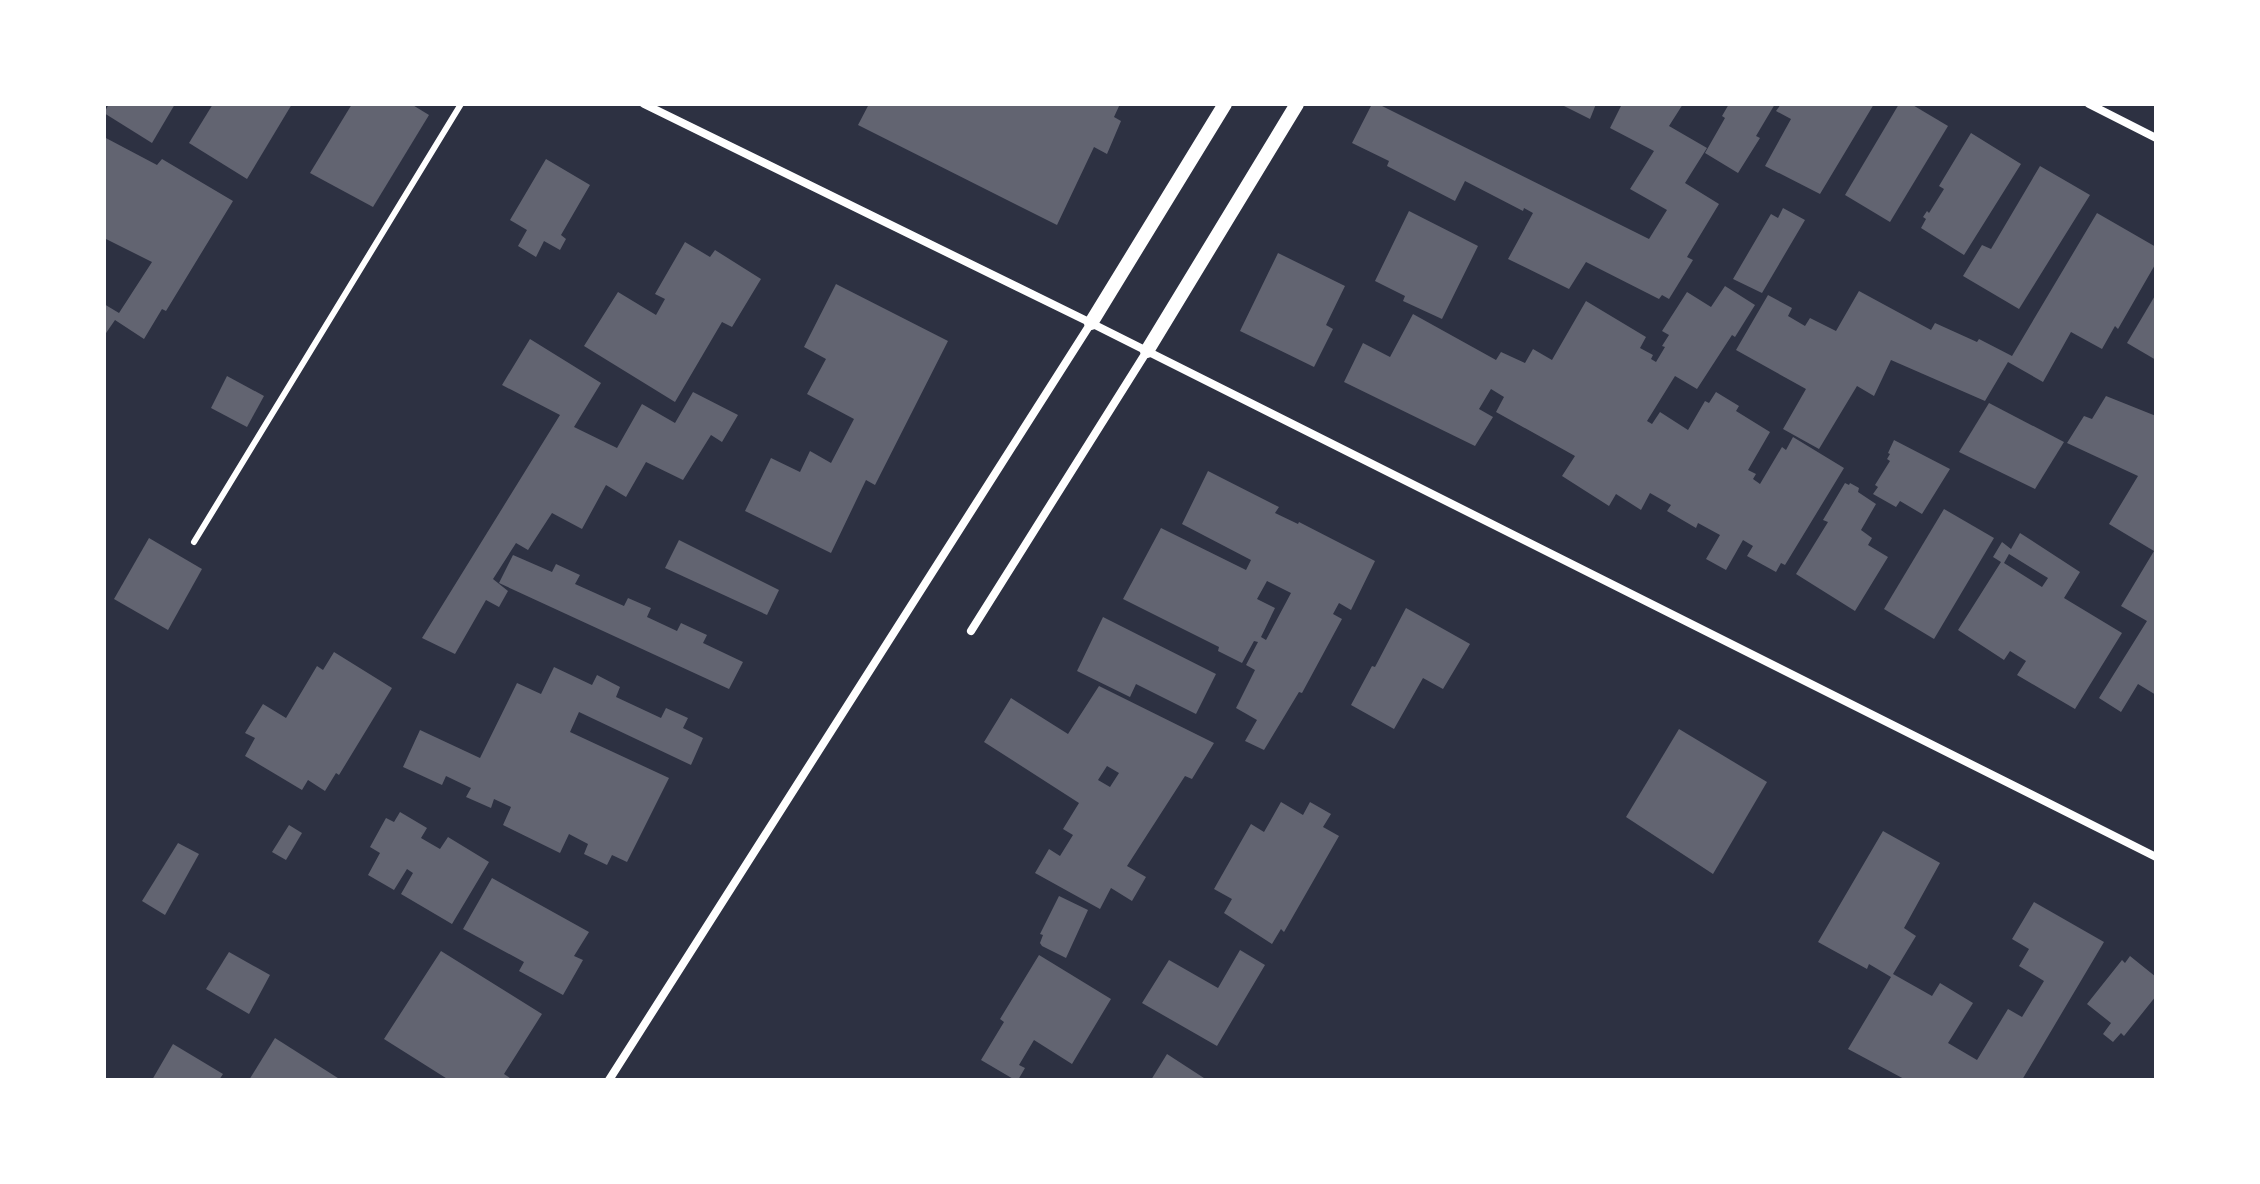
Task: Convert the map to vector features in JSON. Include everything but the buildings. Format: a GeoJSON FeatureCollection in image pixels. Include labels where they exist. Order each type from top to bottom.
{"type":"FeatureCollection","features":[{"type":"Feature","properties":{"kind":"street"},"geometry":{"type":"LineString","coordinates":[[644,104],[1091,323],[2156,857]]}},
{"type":"Feature","properties":{"kind":"street"},"geometry":{"type":"LineString","coordinates":[[609,1080],[1091,323],[1225,104]]}},
{"type":"Feature","properties":{"kind":"street"},"geometry":{"type":"LineString","coordinates":[[971,631],[1297,104]]}},
{"type":"Feature","properties":{"kind":"street"},"geometry":{"type":"LineString","coordinates":[[2089,104],[2156,138]]}},
{"type":"Feature","properties":{"kind":"lane"},"geometry":{"type":"LineString","coordinates":[[194,542],[461,104]]}}]}
